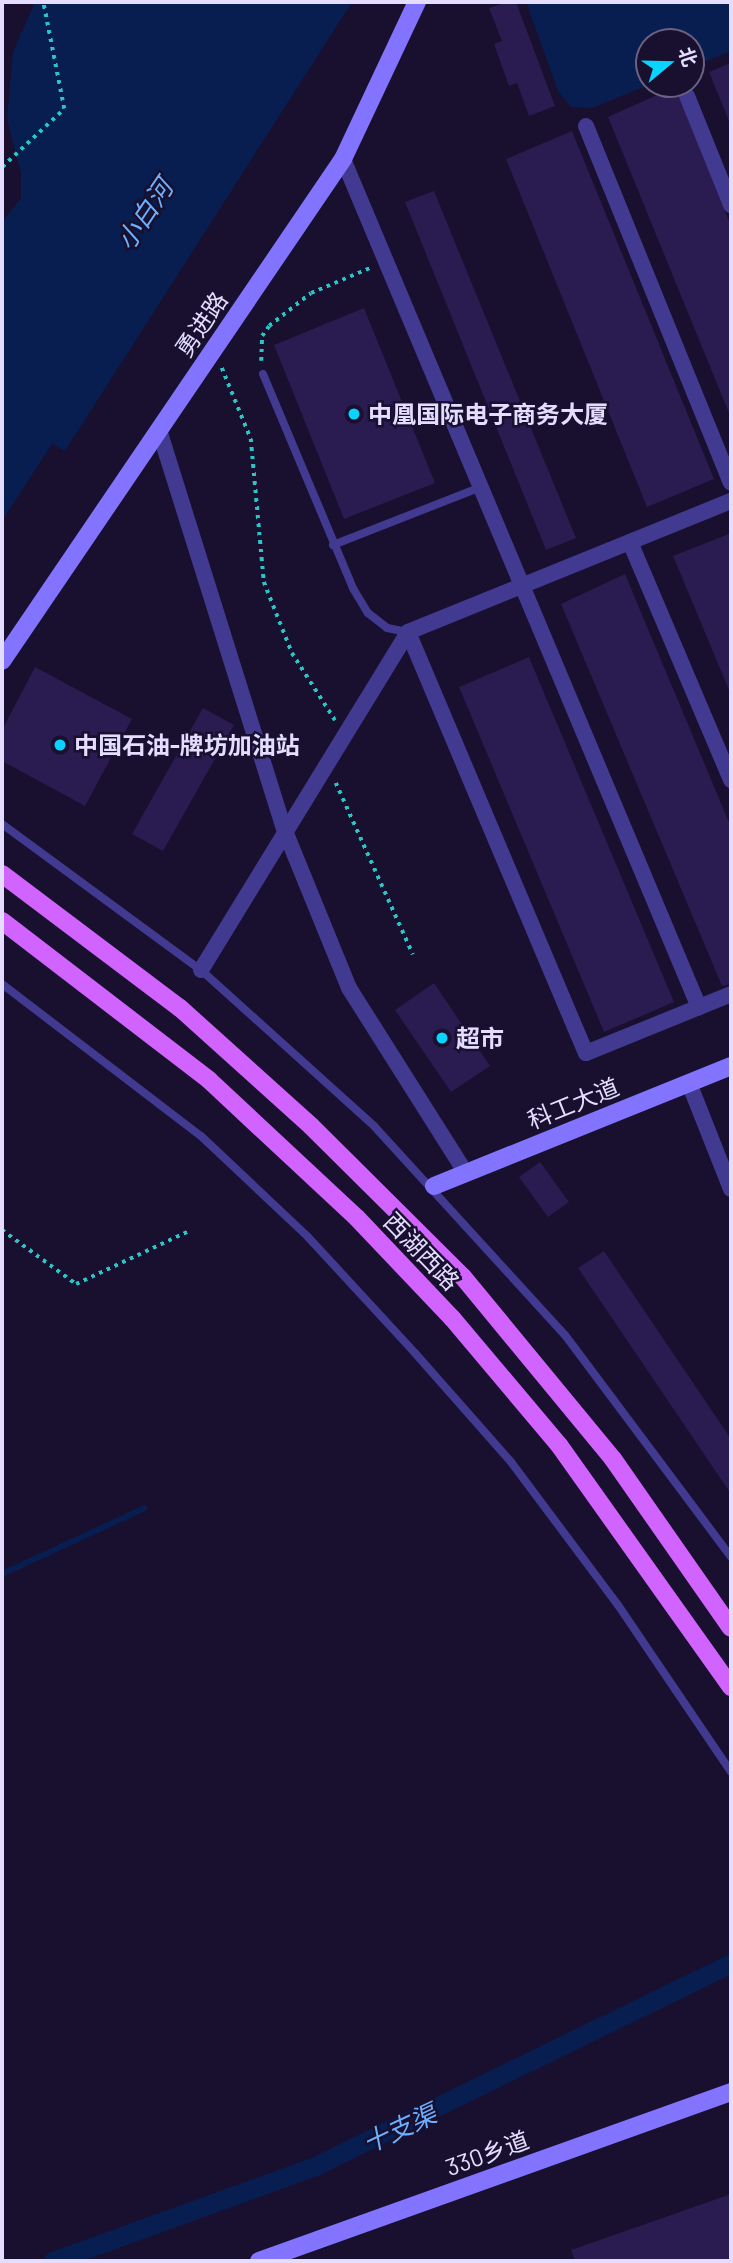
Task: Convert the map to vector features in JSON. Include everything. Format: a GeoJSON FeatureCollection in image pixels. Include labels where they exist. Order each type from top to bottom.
{"type":"FeatureCollection","features":[{"type":"Feature","properties":{"kind":"main road","name":"西湖西路"},"geometry":{"type":"LineString","coordinates":[[2,873],[180,1008],[311,1126],[463,1277],[613,1459],[731,1628]]}},
{"type":"Feature","properties":{"kind":"main road","name":"西湖西路"},"geometry":{"type":"LineString","coordinates":[[2,920],[209,1080],[395,1258],[559,1446],[731,1687]]}},
{"type":"Feature","properties":{"kind":"street","name":"勇进路"},"geometry":{"type":"LineString","coordinates":[[2,661],[343,159],[417,2]]}},
{"type":"Feature","properties":{"kind":"street"},"geometry":{"type":"LineString","coordinates":[[688,98],[731,205]]}},
{"type":"Feature","properties":{"kind":"street"},"geometry":{"type":"LineString","coordinates":[[586,126],[731,483]]}},
{"type":"Feature","properties":{"kind":"street"},"geometry":{"type":"LineString","coordinates":[[343,159],[699,1007]]}},
{"type":"Feature","properties":{"kind":"street"},"geometry":{"type":"LineString","coordinates":[[159,430],[285,831],[349,989],[461,1165]]}},
{"type":"Feature","properties":{"kind":"street"},"geometry":{"type":"LineString","coordinates":[[201,970],[344,732],[408,632],[731,501]]}},
{"type":"Feature","properties":{"kind":"street"},"geometry":{"type":"LineString","coordinates":[[630,542],[731,780]]}},
{"type":"Feature","properties":{"kind":"street"},"geometry":{"type":"LineString","coordinates":[[408,632],[586,1053],[731,994]]}},
{"type":"Feature","properties":{"kind":"street","name":"科工大道"},"geometry":{"type":"LineString","coordinates":[[434,1186],[731,1066]]}},
{"type":"Feature","properties":{"kind":"street"},"geometry":{"type":"LineString","coordinates":[[689,1083],[731,1189]]}},
{"type":"Feature","properties":{"kind":"street","name":"330乡道"},"geometry":{"type":"LineString","coordinates":[[259,2261],[731,2092]]}},
{"type":"Feature","properties":{"kind":"lane"},"geometry":{"type":"LineString","coordinates":[[263,374],[333,545],[368,613],[387,628],[408,632]]}},
{"type":"Feature","properties":{"kind":"lane"},"geometry":{"type":"LineString","coordinates":[[333,545],[481,487]]}},
{"type":"Feature","properties":{"kind":"lane"},"geometry":{"type":"LineString","coordinates":[[2,824],[201,970],[434,1186],[565,1335],[731,1557]]}},
{"type":"Feature","properties":{"kind":"lane"},"geometry":{"type":"LineString","coordinates":[[2,984],[201,1136],[362,1295],[511,1462],[618,1605],[731,1772]]}},
{"type":"Feature","properties":{"kind":"path"},"geometry":{"type":"LineString","coordinates":[[2,167],[64,109],[43,2]]}},
{"type":"Feature","properties":{"kind":"path"},"geometry":{"type":"LineString","coordinates":[[263,374],[259,349],[269,326],[310,293],[386,261]]}},
{"type":"Feature","properties":{"kind":"path"},"geometry":{"type":"LineString","coordinates":[[213,350],[251,439],[264,582],[292,653],[344,732]]}},
{"type":"Feature","properties":{"kind":"path"},"geometry":{"type":"LineString","coordinates":[[321,770],[344,795],[413,954]]}},
{"type":"Feature","properties":{"kind":"path"},"geometry":{"type":"LineString","coordinates":[[2,1230],[76,1284],[187,1232]]}},
{"type":"Feature","properties":{"kind":"water","name":"小白河"},"geometry":{"type":"Polygon","coordinates":[[[35,2],[352,2],[65,451],[52,444],[2,521],[2,222],[21,198],[21,173],[7,119],[13,52],[35,2]]]}},
{"type":"Feature","properties":{"kind":"water"},"geometry":{"type":"Polygon","coordinates":[[[526,2],[731,2],[731,51],[705,61],[705,28],[635,28],[635,91],[592,108],[571,107],[558,91],[526,2]]]}},
{"type":"Feature","properties":{"kind":"building"},"geometry":{"type":"Polygon","coordinates":[[[516,2],[555,106],[529,116],[517,83],[509,86],[494,44],[502,41],[489,8],[516,2]]]}},
{"type":"Feature","properties":{"kind":"building"},"geometry":{"type":"Polygon","coordinates":[[[731,63],[731,126],[709,72],[731,63]]]}},
{"type":"Feature","properties":{"kind":"building"},"geometry":{"type":"Polygon","coordinates":[[[650,98],[679,98],[731,226],[731,418],[608,117],[650,98]]]}},
{"type":"Feature","properties":{"kind":"building"},"geometry":{"type":"Polygon","coordinates":[[[572,131],[714,479],[647,507],[506,159],[572,131]]]}},
{"type":"Feature","properties":{"kind":"building"},"geometry":{"type":"Polygon","coordinates":[[[434,191],[576,538],[546,550],[405,202],[434,191]]]}},
{"type":"Feature","properties":{"kind":"building","name":"中凰国际电子商务大厦"},"geometry":{"type":"Polygon","coordinates":[[[364,308],[435,483],[344,519],[274,345],[364,308]]]}},
{"type":"Feature","properties":{"kind":"building"},"geometry":{"type":"Polygon","coordinates":[[[731,533],[731,695],[673,556],[731,533]]]}},
{"type":"Feature","properties":{"kind":"building"},"geometry":{"type":"Polygon","coordinates":[[[625,574],[731,827],[731,984],[722,986],[561,604],[625,574]]]}},
{"type":"Feature","properties":{"kind":"building"},"geometry":{"type":"Polygon","coordinates":[[[529,657],[674,1002],[604,1032],[459,687],[529,657]]]}},
{"type":"Feature","properties":{"kind":"building","name":"中国石油-牌坊加油站"},"geometry":{"type":"Polygon","coordinates":[[[35,667],[132,719],[85,806],[2,761],[2,730],[35,667]]]}},
{"type":"Feature","properties":{"kind":"building"},"geometry":{"type":"Polygon","coordinates":[[[203,708],[234,725],[163,851],[132,834],[203,708]]]}},
{"type":"Feature","properties":{"kind":"building","name":"超市"},"geometry":{"type":"Polygon","coordinates":[[[434,983],[490,1066],[451,1092],[395,1010],[434,983]]]}},
{"type":"Feature","properties":{"kind":"building"},"geometry":{"type":"Polygon","coordinates":[[[540,1162],[569,1202],[548,1217],[519,1177],[540,1162]]]}},
{"type":"Feature","properties":{"kind":"building"},"geometry":{"type":"Polygon","coordinates":[[[604,1251],[731,1439],[731,1494],[578,1268],[604,1251]]]}},
{"type":"Feature","properties":{"kind":"building"},"geometry":{"type":"Polygon","coordinates":[[[731,2194],[731,2261],[575,2261],[571,2250],[731,2194]]]}},
{"type":"Feature","properties":{"kind":"waterway"},"geometry":{"type":"LineString","coordinates":[[2,1574],[145,1508]]}},
{"type":"Feature","properties":{"kind":"waterway","name":"十支渠"},"geometry":{"type":"LineString","coordinates":[[53,2261],[315,2166],[731,1963]]}},
{"type":"Feature","properties":{"kind":"place","name":"中凰国际电子商务大厦"},"geometry":{"type":"Point","coordinates":[354,414]}},
{"type":"Feature","properties":{"kind":"place","name":"中国石油-牌坊加油站"},"geometry":{"type":"Point","coordinates":[60,745]}},
{"type":"Feature","properties":{"kind":"place","name":"超市"},"geometry":{"type":"Point","coordinates":[442,1038]}}]}
